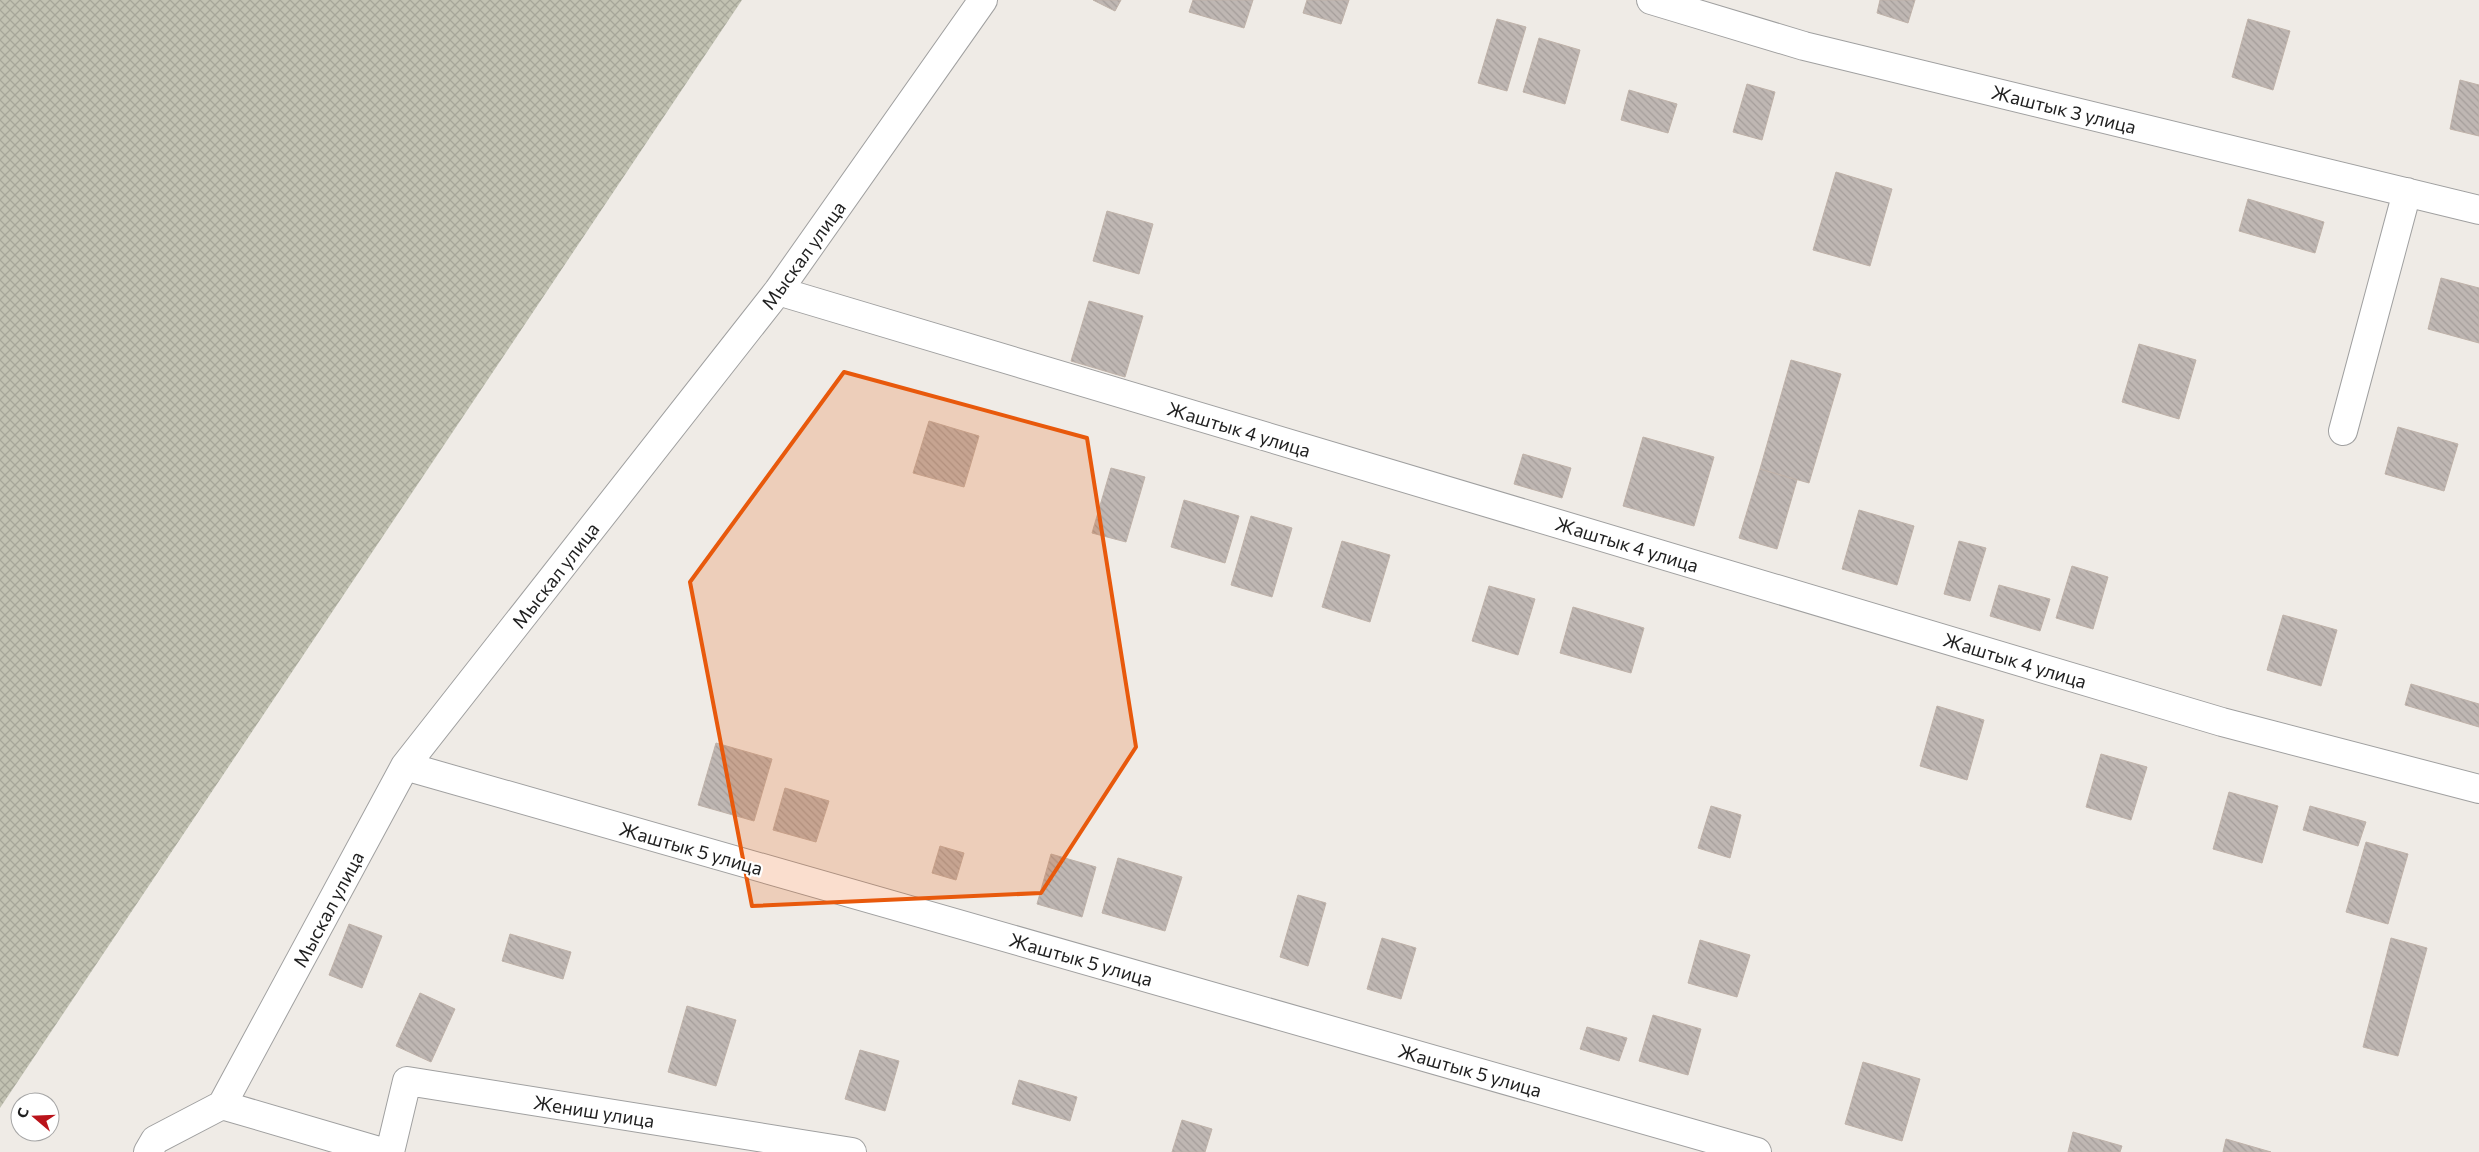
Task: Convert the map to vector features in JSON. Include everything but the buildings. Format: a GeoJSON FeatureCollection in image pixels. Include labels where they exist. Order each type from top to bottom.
{"type":"FeatureCollection","features":[{"type":"Feature","properties":{"kind":"street","name":"Мыскал улица"},"geometry":{"type":"LineString","coordinates":[[222,1106],[405,766],[778,291],[983,0]]}},
{"type":"Feature","properties":{"kind":"street","name":"Жаштык 3 улица"},"geometry":{"type":"LineString","coordinates":[[1651,0],[1804,46],[2479,210]]}},
{"type":"Feature","properties":{"kind":"street"},"geometry":{"type":"LineString","coordinates":[[2342,431],[2407,192]]}},
{"type":"Feature","properties":{"kind":"street","name":"Жаштык 4 улица"},"geometry":{"type":"LineString","coordinates":[[778,291],[2222,722],[2479,789]]}},
{"type":"Feature","properties":{"kind":"street","name":"Жаштык 5 улица"},"geometry":{"type":"LineString","coordinates":[[405,766],[1757,1152]]}},
{"type":"Feature","properties":{"kind":"street","name":"Жениш улица"},"geometry":{"type":"LineString","coordinates":[[390,1152],[407,1081],[852,1152]]}},
{"type":"Feature","properties":{"kind":"street"},"geometry":{"type":"LineString","coordinates":[[148,1152],[155,1140],[222,1106],[382,1152]]}},
{"type":"Feature","properties":{"kind":"highlighted area"},"geometry":{"type":"Polygon","coordinates":[[[844,372],[1087,438],[1136,747],[1041,893],[752,906],[690,582],[844,372]]]}},
{"type":"Feature","properties":{"kind":"shaded area"},"geometry":{"type":"Polygon","coordinates":[[[0,0],[742,0],[10,1092],[0,1108],[0,0]]]}}]}
